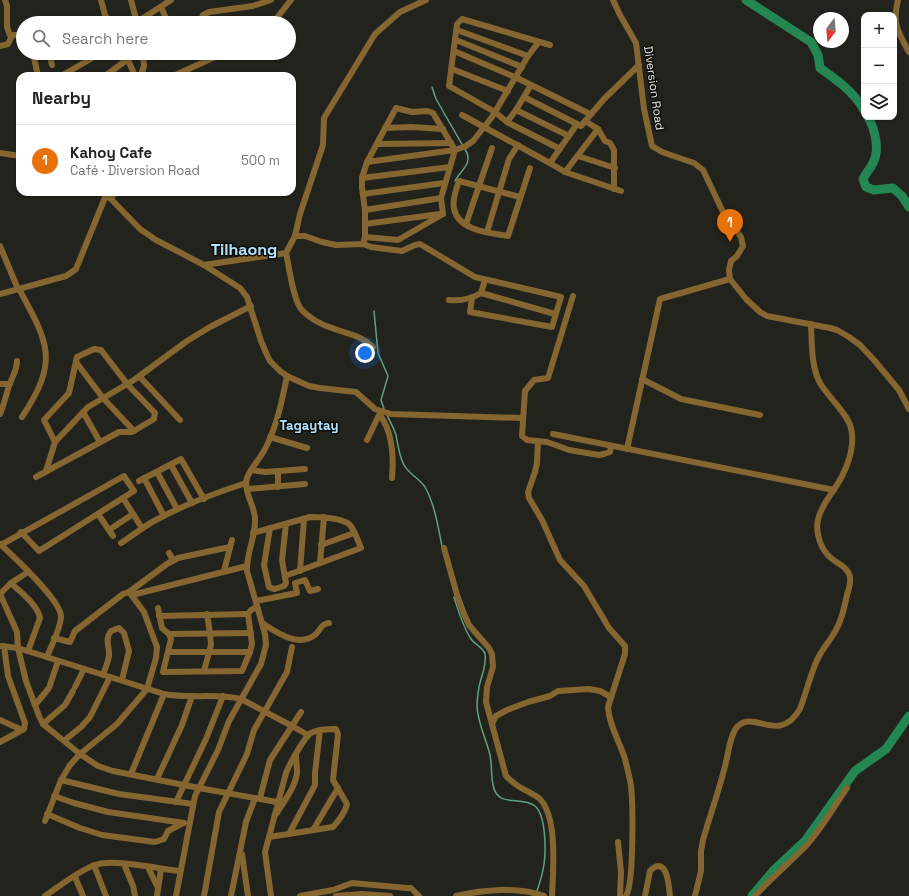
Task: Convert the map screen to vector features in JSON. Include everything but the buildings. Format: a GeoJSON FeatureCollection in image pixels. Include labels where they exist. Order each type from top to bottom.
{"type":"FeatureCollection","features":[{"type":"Feature","properties":{"kind":"street"},"geometry":{"type":"LineString","coordinates":[[0,46],[8,44],[11,40],[11,35],[7,27],[7,6],[5,0]]}},
{"type":"Feature","properties":{"kind":"street"},"geometry":{"type":"LineString","coordinates":[[101,0],[106,16]]}},
{"type":"Feature","properties":{"kind":"street"},"geometry":{"type":"LineString","coordinates":[[131,0],[135,16]]}},
{"type":"Feature","properties":{"kind":"street"},"geometry":{"type":"LineString","coordinates":[[148,16],[171,0]]}},
{"type":"Feature","properties":{"kind":"street"},"geometry":{"type":"LineString","coordinates":[[203,16],[209,12],[253,6],[271,0]]}},
{"type":"Feature","properties":{"kind":"street"},"geometry":{"type":"LineString","coordinates":[[278,16],[291,0]]}},
{"type":"Feature","properties":{"kind":"street"},"geometry":{"type":"LineString","coordinates":[[373,347],[364,339],[327,327],[301,308],[296,299],[286,253],[295,236],[300,214],[323,145],[324,118],[375,34],[400,12],[426,0]]}},
{"type":"Feature","properties":{"kind":"street","name":"Diversion Road"},"geometry":{"type":"LineString","coordinates":[[613,0],[636,42],[644,109],[652,146],[662,152],[694,163],[703,170],[723,212],[741,237],[743,246],[737,256],[730,261],[728,270],[730,279]]}},
{"type":"Feature","properties":{"kind":"street"},"geometry":{"type":"LineString","coordinates":[[898,0],[895,11],[895,22],[900,37],[909,52]]}},
{"type":"Feature","properties":{"kind":"street"},"geometry":{"type":"LineString","coordinates":[[161,7],[165,16]]}},
{"type":"Feature","properties":{"kind":"street"},"geometry":{"type":"LineString","coordinates":[[550,45],[538,43],[462,19],[457,24],[452,69],[448,86],[495,112],[507,122],[560,149]]}},
{"type":"Feature","properties":{"kind":"street"},"geometry":{"type":"LineString","coordinates":[[0,29],[7,27]]}},
{"type":"Feature","properties":{"kind":"street"},"geometry":{"type":"LineString","coordinates":[[457,30],[528,56]]}},
{"type":"Feature","properties":{"kind":"street"},"geometry":{"type":"LineString","coordinates":[[11,35],[16,35]]}},
{"type":"Feature","properties":{"kind":"street"},"geometry":{"type":"LineString","coordinates":[[456,40],[522,67]]}},
{"type":"Feature","properties":{"kind":"street"},"geometry":{"type":"LineString","coordinates":[[367,162],[461,148],[473,141],[495,112],[517,78],[528,56],[538,43]]}},
{"type":"Feature","properties":{"kind":"street"},"geometry":{"type":"LineString","coordinates":[[454,51],[517,78],[590,114]]}},
{"type":"Feature","properties":{"kind":"street"},"geometry":{"type":"LineString","coordinates":[[35,60],[37,72]]}},
{"type":"Feature","properties":{"kind":"street"},"geometry":{"type":"LineString","coordinates":[[68,72],[89,60]]}},
{"type":"Feature","properties":{"kind":"street"},"geometry":{"type":"LineString","coordinates":[[109,72],[122,60]]}},
{"type":"Feature","properties":{"kind":"street"},"geometry":{"type":"LineString","coordinates":[[128,60],[136,72]]}},
{"type":"Feature","properties":{"kind":"street"},"geometry":{"type":"LineString","coordinates":[[140,72],[144,66],[144,60]]}},
{"type":"Feature","properties":{"kind":"street"},"geometry":{"type":"LineString","coordinates":[[182,72],[208,60]]}},
{"type":"Feature","properties":{"kind":"street"},"geometry":{"type":"LineString","coordinates":[[524,97],[582,126],[590,114],[621,81],[639,65]]}},
{"type":"Feature","properties":{"kind":"street"},"geometry":{"type":"LineString","coordinates":[[452,69],[508,91]]}},
{"type":"Feature","properties":{"kind":"street"},"geometry":{"type":"LineString","coordinates":[[507,122],[531,85]]}},
{"type":"Feature","properties":{"kind":"street"},"geometry":{"type":"LineString","coordinates":[[363,244],[365,237],[365,210],[362,178],[367,162],[396,108],[412,112],[427,111],[433,113],[451,142],[461,148]]}},
{"type":"Feature","properties":{"kind":"street"},"geometry":{"type":"LineString","coordinates":[[516,110],[569,136]]}},
{"type":"Feature","properties":{"kind":"street"},"geometry":{"type":"LineString","coordinates":[[462,115],[565,172],[621,191]]}},
{"type":"Feature","properties":{"kind":"street"},"geometry":{"type":"LineString","coordinates":[[585,121],[598,129],[605,141],[610,144],[614,150],[614,189]]}},
{"type":"Feature","properties":{"kind":"street"},"geometry":{"type":"LineString","coordinates":[[550,163],[577,124]]}},
{"type":"Feature","properties":{"kind":"street"},"geometry":{"type":"LineString","coordinates":[[385,128],[411,127],[443,129]]}},
{"type":"Feature","properties":{"kind":"street"},"geometry":{"type":"LineString","coordinates":[[565,172],[598,129]]}},
{"type":"Feature","properties":{"kind":"street"},"geometry":{"type":"LineString","coordinates":[[378,144],[451,142]]}},
{"type":"Feature","properties":{"kind":"street"},"geometry":{"type":"LineString","coordinates":[[486,232],[510,159],[518,145]]}},
{"type":"Feature","properties":{"kind":"street"},"geometry":{"type":"LineString","coordinates":[[443,214],[441,198],[444,183],[450,167],[461,148]]}},
{"type":"Feature","properties":{"kind":"street"},"geometry":{"type":"LineString","coordinates":[[466,224],[492,148]]}},
{"type":"Feature","properties":{"kind":"street"},"geometry":{"type":"LineString","coordinates":[[0,153],[16,156]]}},
{"type":"Feature","properties":{"kind":"street"},"geometry":{"type":"LineString","coordinates":[[578,156],[614,168]]}},
{"type":"Feature","properties":{"kind":"street"},"geometry":{"type":"LineString","coordinates":[[362,178],[450,167]]}},
{"type":"Feature","properties":{"kind":"street"},"geometry":{"type":"LineString","coordinates":[[520,197],[459,181],[454,195],[453,208],[457,217],[474,229],[508,236],[530,168]]}},
{"type":"Feature","properties":{"kind":"street"},"geometry":{"type":"LineString","coordinates":[[363,194],[444,183]]}},
{"type":"Feature","properties":{"kind":"street"},"geometry":{"type":"LineString","coordinates":[[0,294],[66,276],[74,272],[106,196]]}},
{"type":"Feature","properties":{"kind":"street"},"geometry":{"type":"LineString","coordinates":[[107,196],[140,229],[156,240],[204,265],[240,288],[248,297],[261,341],[267,355],[275,367],[287,376],[303,384],[320,388],[356,392],[380,414],[388,428],[390,437],[393,462],[392,478]]}},
{"type":"Feature","properties":{"kind":"street"},"geometry":{"type":"LineString","coordinates":[[365,210],[441,198]]}},
{"type":"Feature","properties":{"kind":"street"},"geometry":{"type":"LineString","coordinates":[[365,224],[443,214]]}},
{"type":"Feature","properties":{"kind":"street"},"geometry":{"type":"LineString","coordinates":[[365,237],[398,240],[443,214]]}},
{"type":"Feature","properties":{"kind":"street"},"geometry":{"type":"LineString","coordinates":[[295,236],[305,236],[336,245],[363,244],[371,247],[402,251],[420,244],[475,277],[561,297],[552,327],[470,312],[472,298]]}},
{"type":"Feature","properties":{"kind":"street"},"geometry":{"type":"LineString","coordinates":[[0,246],[19,289],[39,328],[44,341],[47,361],[45,373],[37,394],[22,417]]}},
{"type":"Feature","properties":{"kind":"street"},"geometry":{"type":"LineString","coordinates":[[204,265],[286,253]]}},
{"type":"Feature","properties":{"kind":"street"},"geometry":{"type":"LineString","coordinates":[[627,449],[660,298],[730,279],[746,299],[760,312],[775,318],[837,330],[860,345],[899,390],[909,409]]}},
{"type":"Feature","properties":{"kind":"street"},"geometry":{"type":"LineString","coordinates":[[449,300],[456,301],[472,298],[480,293],[486,280]]}},
{"type":"Feature","properties":{"kind":"street"},"geometry":{"type":"LineString","coordinates":[[480,293],[567,315]]}},
{"type":"Feature","properties":{"kind":"street"},"geometry":{"type":"LineString","coordinates":[[573,296],[548,378],[534,380],[524,391],[522,436],[527,440],[547,442],[569,450],[599,455],[610,452],[612,446]]}},
{"type":"Feature","properties":{"kind":"street"},"geometry":{"type":"LineString","coordinates":[[46,471],[55,442],[92,404],[140,377],[187,341],[250,306]]}},
{"type":"Feature","properties":{"kind":"street"},"geometry":{"type":"LineString","coordinates":[[695,896],[701,871],[701,851],[703,840],[734,732],[738,726],[744,723],[752,722],[777,726],[791,721],[796,716],[800,709],[817,660],[836,629],[844,611],[850,584],[850,577],[844,567],[827,554],[822,547],[818,520],[823,507],[847,466],[852,445],[851,428],[818,377],[814,363],[811,324]]}},
{"type":"Feature","properties":{"kind":"street"},"geometry":{"type":"LineString","coordinates":[[36,477],[119,432],[134,431],[155,418],[155,415],[100,349],[94,349],[79,355],[69,393],[44,420],[55,442]]}},
{"type":"Feature","properties":{"kind":"street"},"geometry":{"type":"LineString","coordinates":[[0,414],[17,368],[17,361]]}},
{"type":"Feature","properties":{"kind":"street"},"geometry":{"type":"LineString","coordinates":[[76,362],[103,398],[134,431]]}},
{"type":"Feature","properties":{"kind":"street"},"geometry":{"type":"LineString","coordinates":[[176,896],[186,823],[199,788],[241,699],[263,658],[266,639],[247,566],[255,516],[247,486],[251,470],[264,450],[278,418],[287,376]]}},
{"type":"Feature","properties":{"kind":"street"},"geometry":{"type":"LineString","coordinates":[[140,377],[180,420]]}},
{"type":"Feature","properties":{"kind":"street"},"geometry":{"type":"LineString","coordinates":[[642,379],[681,399],[760,415]]}},
{"type":"Feature","properties":{"kind":"street"},"geometry":{"type":"LineString","coordinates":[[0,384],[10,384]]}},
{"type":"Feature","properties":{"kind":"street"},"geometry":{"type":"LineString","coordinates":[[83,412],[100,442]]}},
{"type":"Feature","properties":{"kind":"street"},"geometry":{"type":"LineString","coordinates":[[380,414],[522,418]]}},
{"type":"Feature","properties":{"kind":"street"},"geometry":{"type":"LineString","coordinates":[[367,440],[380,414]]}},
{"type":"Feature","properties":{"kind":"street"},"geometry":{"type":"LineString","coordinates":[[553,434],[834,490]]}},
{"type":"Feature","properties":{"kind":"street"},"geometry":{"type":"LineString","coordinates":[[270,437],[307,448]]}},
{"type":"Feature","properties":{"kind":"street"},"geometry":{"type":"LineString","coordinates":[[538,441],[537,463],[528,492],[528,498],[542,520],[560,560],[584,586],[609,628],[625,646],[625,654],[608,707],[608,716],[625,759],[631,785],[631,867],[629,890],[626,896]]}},
{"type":"Feature","properties":{"kind":"street"},"geometry":{"type":"LineString","coordinates":[[164,516],[142,480],[181,459],[204,499]]}},
{"type":"Feature","properties":{"kind":"street"},"geometry":{"type":"LineString","coordinates":[[171,465],[192,502]]}},
{"type":"Feature","properties":{"kind":"street"},"geometry":{"type":"LineString","coordinates":[[251,470],[260,472],[305,470]]}},
{"type":"Feature","properties":{"kind":"street"},"geometry":{"type":"LineString","coordinates":[[278,471],[278,487]]}},
{"type":"Feature","properties":{"kind":"street"},"geometry":{"type":"LineString","coordinates":[[157,472],[177,509]]}},
{"type":"Feature","properties":{"kind":"street"},"geometry":{"type":"LineString","coordinates":[[21,532],[39,551],[134,491],[124,476],[21,532],[0,544],[43,587],[56,604],[61,616],[47,657]]}},
{"type":"Feature","properties":{"kind":"street"},"geometry":{"type":"LineString","coordinates":[[121,544],[142,528],[192,502],[247,486],[278,487],[305,484]]}},
{"type":"Feature","properties":{"kind":"street"},"geometry":{"type":"LineString","coordinates":[[123,498],[142,528]]}},
{"type":"Feature","properties":{"kind":"street"},"geometry":{"type":"LineString","coordinates":[[98,514],[111,533],[133,514]]}},
{"type":"Feature","properties":{"kind":"street"},"geometry":{"type":"LineString","coordinates":[[253,532],[310,517],[324,517],[349,524],[361,548],[285,576]]}},
{"type":"Feature","properties":{"kind":"street"},"geometry":{"type":"LineString","coordinates":[[320,564],[324,517]]}},
{"type":"Feature","properties":{"kind":"street"},"geometry":{"type":"LineString","coordinates":[[300,571],[304,519]]}},
{"type":"Feature","properties":{"kind":"street"},"geometry":{"type":"LineString","coordinates":[[270,528],[264,565],[270,587],[273,589],[284,586],[286,583],[282,560],[286,524]]}},
{"type":"Feature","properties":{"kind":"street"},"geometry":{"type":"LineString","coordinates":[[322,546],[354,533]]}},
{"type":"Feature","properties":{"kind":"street"},"geometry":{"type":"LineString","coordinates":[[224,571],[232,540]]}},
{"type":"Feature","properties":{"kind":"street"},"geometry":{"type":"LineString","coordinates":[[130,594],[173,560],[183,556],[230,548]]}},
{"type":"Feature","properties":{"kind":"street"},"geometry":{"type":"LineString","coordinates":[[444,548],[464,614],[469,625],[489,648],[492,654],[493,667],[487,687],[486,702],[506,776],[513,783],[539,798],[550,817],[552,896]]}},
{"type":"Feature","properties":{"kind":"street"},"geometry":{"type":"LineString","coordinates":[[169,553],[173,560]]}},
{"type":"Feature","properties":{"kind":"street"},"geometry":{"type":"LineString","coordinates":[[54,638],[70,642],[75,631],[123,594],[130,594],[247,566]]}},
{"type":"Feature","properties":{"kind":"street"},"geometry":{"type":"LineString","coordinates":[[28,572],[11,583],[0,594],[17,632],[18,648],[26,681],[43,724],[65,740],[80,754],[98,766],[104,768],[183,785],[280,801]]}},
{"type":"Feature","properties":{"kind":"street"},"geometry":{"type":"LineString","coordinates":[[158,608],[162,628],[169,634],[171,639],[163,672],[204,670],[242,671],[252,644],[248,614],[251,610],[257,604],[297,593],[295,583],[305,580],[310,591],[318,589]]}},
{"type":"Feature","properties":{"kind":"street"},"geometry":{"type":"LineString","coordinates":[[11,583],[32,604],[40,618],[28,651]]}},
{"type":"Feature","properties":{"kind":"street"},"geometry":{"type":"LineString","coordinates":[[45,821],[61,780],[70,765],[80,754],[117,724],[147,688],[156,658],[157,647],[144,612],[130,594]]}},
{"type":"Feature","properties":{"kind":"street"},"geometry":{"type":"LineString","coordinates":[[204,670],[211,645],[207,614]]}},
{"type":"Feature","properties":{"kind":"street"},"geometry":{"type":"LineString","coordinates":[[159,616],[248,614]]}},
{"type":"Feature","properties":{"kind":"street"},"geometry":{"type":"LineString","coordinates":[[262,623],[280,635],[300,639],[305,639],[315,635],[322,625],[329,623]]}},
{"type":"Feature","properties":{"kind":"street"},"geometry":{"type":"LineString","coordinates":[[103,675],[109,655],[107,637],[111,631],[119,628],[124,633],[129,651],[122,680]]}},
{"type":"Feature","properties":{"kind":"street"},"geometry":{"type":"LineString","coordinates":[[169,634],[251,633]]}},
{"type":"Feature","properties":{"kind":"street"},"geometry":{"type":"LineString","coordinates":[[0,742],[22,730],[25,726],[24,719],[3,666],[2,646],[18,648],[164,694],[223,696],[241,699],[308,735]]}},
{"type":"Feature","properties":{"kind":"street"},"geometry":{"type":"LineString","coordinates":[[204,896],[219,812],[247,754],[254,730],[286,672],[292,647]]}},
{"type":"Feature","properties":{"kind":"street"},"geometry":{"type":"LineString","coordinates":[[169,652],[250,652]]}},
{"type":"Feature","properties":{"kind":"street"},"geometry":{"type":"LineString","coordinates":[[35,705],[48,688],[58,661]]}},
{"type":"Feature","properties":{"kind":"street"},"geometry":{"type":"LineString","coordinates":[[43,724],[65,705],[84,669]]}},
{"type":"Feature","properties":{"kind":"street"},"geometry":{"type":"LineString","coordinates":[[65,740],[82,727],[90,717],[110,677]]}},
{"type":"Feature","properties":{"kind":"street"},"geometry":{"type":"LineString","coordinates":[[492,724],[496,716],[507,710],[550,696],[558,691],[589,689],[600,691],[611,697]]}},
{"type":"Feature","properties":{"kind":"street"},"geometry":{"type":"LineString","coordinates":[[131,774],[164,694]]}},
{"type":"Feature","properties":{"kind":"street"},"geometry":{"type":"LineString","coordinates":[[157,779],[182,725],[192,696]]}},
{"type":"Feature","properties":{"kind":"street"},"geometry":{"type":"LineString","coordinates":[[176,802],[206,739],[223,696]]}},
{"type":"Feature","properties":{"kind":"street"},"geometry":{"type":"LineString","coordinates":[[231,896],[242,848],[246,822],[258,798],[270,760],[301,712]]}},
{"type":"Feature","properties":{"kind":"street"},"geometry":{"type":"LineString","coordinates":[[0,720],[22,730]]}},
{"type":"Feature","properties":{"kind":"street"},"geometry":{"type":"LineString","coordinates":[[269,837],[333,827],[343,815],[347,804],[345,797],[333,780],[338,734],[336,729],[320,730],[309,733],[290,761],[286,772],[280,801],[274,818],[269,837],[265,856],[271,896]]}},
{"type":"Feature","properties":{"kind":"street"},"geometry":{"type":"LineString","coordinates":[[289,834],[315,785],[320,730]]}},
{"type":"Feature","properties":{"kind":"street"},"geometry":{"type":"LineString","coordinates":[[280,801],[291,790],[295,780],[297,772],[296,754]]}},
{"type":"Feature","properties":{"kind":"street"},"geometry":{"type":"LineString","coordinates":[[61,780],[113,793],[193,804]]}},
{"type":"Feature","properties":{"kind":"street"},"geometry":{"type":"LineString","coordinates":[[313,830],[338,788]]}},
{"type":"Feature","properties":{"kind":"street"},"geometry":{"type":"LineString","coordinates":[[755,896],[768,881],[804,847],[847,788]]}},
{"type":"Feature","properties":{"kind":"street"},"geometry":{"type":"LineString","coordinates":[[54,796],[108,812],[186,823]]}},
{"type":"Feature","properties":{"kind":"street"},"geometry":{"type":"LineString","coordinates":[[47,814],[80,828],[102,835],[155,842],[164,839],[168,832],[186,823]]}},
{"type":"Feature","properties":{"kind":"street"},"geometry":{"type":"LineString","coordinates":[[618,842],[621,872],[620,896]]}},
{"type":"Feature","properties":{"kind":"street"},"geometry":{"type":"LineString","coordinates":[[242,848],[248,896]]}},
{"type":"Feature","properties":{"kind":"street"},"geometry":{"type":"LineString","coordinates":[[45,896],[94,865],[111,862],[180,872]]}},
{"type":"Feature","properties":{"kind":"street"},"geometry":{"type":"LineString","coordinates":[[124,864],[134,886],[135,896]]}},
{"type":"Feature","properties":{"kind":"street"},"geometry":{"type":"LineString","coordinates":[[94,865],[106,896]]}},
{"type":"Feature","properties":{"kind":"street"},"geometry":{"type":"LineString","coordinates":[[644,896],[650,871],[658,866],[662,867],[666,872],[670,896]]}},
{"type":"Feature","properties":{"kind":"street"},"geometry":{"type":"LineString","coordinates":[[148,867],[158,888]]}},
{"type":"Feature","properties":{"kind":"street"},"geometry":{"type":"LineString","coordinates":[[157,896],[161,869]]}},
{"type":"Feature","properties":{"kind":"street"},"geometry":{"type":"LineString","coordinates":[[75,877],[83,896]]}},
{"type":"Feature","properties":{"kind":"street"},"geometry":{"type":"LineString","coordinates":[[300,896],[313,895],[333,890],[347,884],[357,883],[411,888],[419,896]]}},
{"type":"Feature","properties":{"kind":"street"},"geometry":{"type":"LineString","coordinates":[[333,890],[336,896],[362,894],[390,896]]}},
{"type":"Feature","properties":{"kind":"street"},"geometry":{"type":"LineString","coordinates":[[456,896],[482,892],[513,890],[544,896]]}},
{"type":"Feature","properties":{"kind":"waterway"},"geometry":{"type":"LineString","coordinates":[[746,0],[811,42],[818,55],[820,68],[850,92],[861,106]]}},
{"type":"Feature","properties":{"kind":"waterway"},"geometry":{"type":"LineString","coordinates":[[432,87],[436,99],[463,146]]}},
{"type":"Feature","properties":{"kind":"waterway"},"geometry":{"type":"LineString","coordinates":[[870,120],[875,133],[876,152],[873,163],[863,179],[866,187],[874,190],[893,188],[902,196],[909,207]]}},
{"type":"Feature","properties":{"kind":"waterway"},"geometry":{"type":"LineString","coordinates":[[455,181],[467,163],[468,159],[465,149]]}},
{"type":"Feature","properties":{"kind":"waterway"},"geometry":{"type":"LineString","coordinates":[[374,311],[378,353],[388,376],[381,400],[384,409]]}},
{"type":"Feature","properties":{"kind":"waterway"},"geometry":{"type":"LineString","coordinates":[[387,415],[395,432],[402,462],[423,484],[431,501],[436,516],[442,546]]}},
{"type":"Feature","properties":{"kind":"waterway"},"geometry":{"type":"LineString","coordinates":[[454,597],[468,634],[485,654],[485,667],[480,683],[477,711],[490,755],[493,785],[500,797],[529,803],[535,806],[541,817],[545,842],[545,858],[537,891]]}},
{"type":"Feature","properties":{"kind":"waterway"},"geometry":{"type":"LineString","coordinates":[[752,896],[774,870],[805,841],[855,771],[886,749],[909,716]]}},
{"type":"Feature","properties":{"kind":"place","name":"Kahoy Cafe"},"geometry":{"type":"Point","coordinates":[730,242]}},
{"type":"Feature","properties":{"kind":"district","name":"Tilhaong"},"geometry":{"type":"Point","coordinates":[244,249]}},
{"type":"Feature","properties":{"kind":"district","name":"Tagaytay"},"geometry":{"type":"Point","coordinates":[309,425]}}]}
